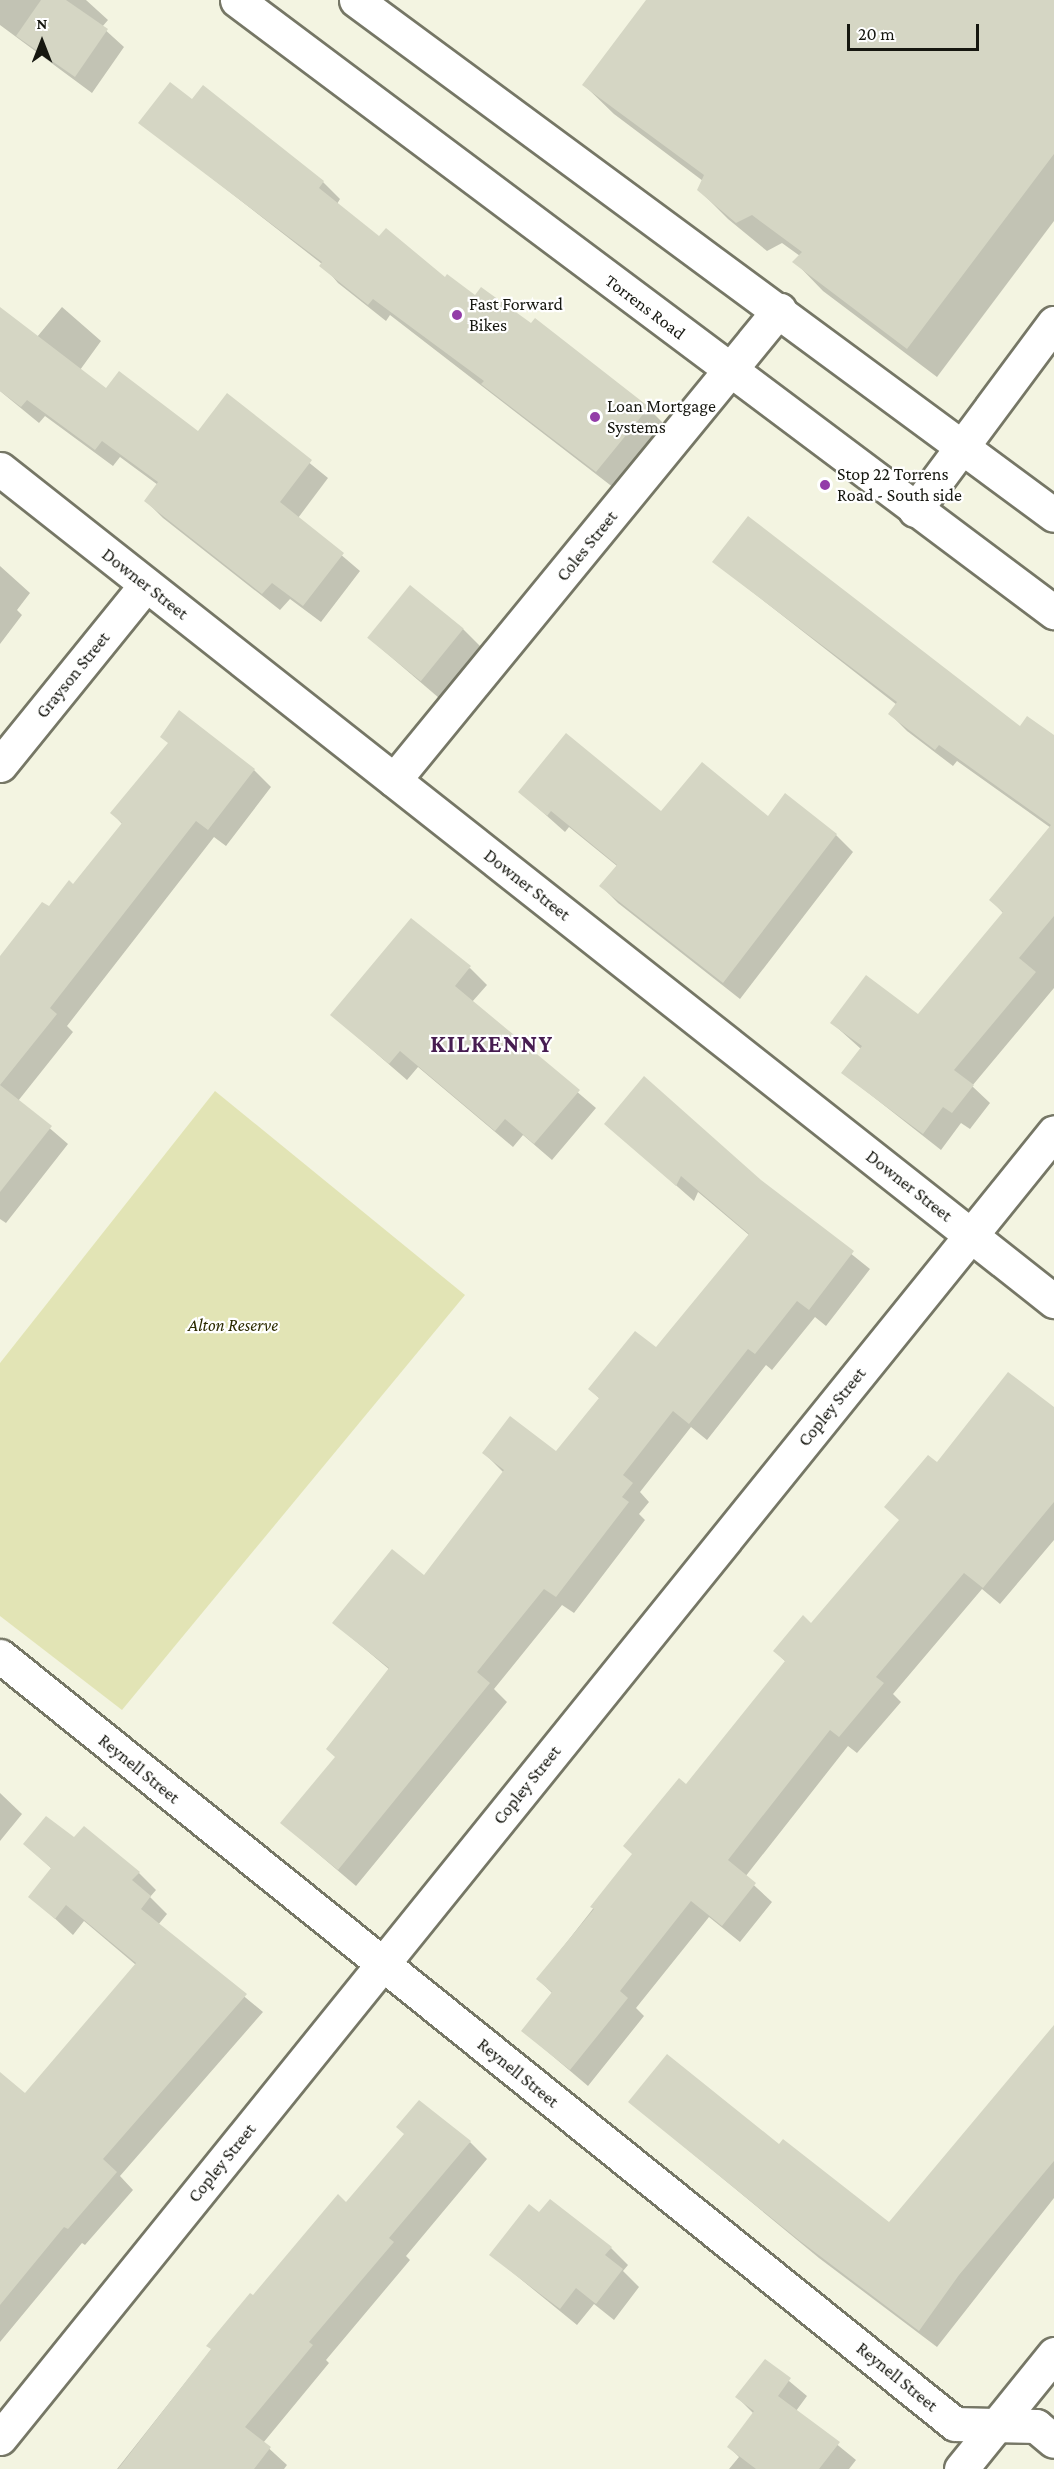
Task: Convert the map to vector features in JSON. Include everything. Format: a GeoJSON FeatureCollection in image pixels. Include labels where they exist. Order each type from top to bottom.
{"type":"FeatureCollection","features":[{"type":"Feature","properties":{"kind":"street"},"geometry":{"type":"LineString","coordinates":[[356,0],[1054,515]]}},
{"type":"Feature","properties":{"kind":"street","name":"Torrens Road"},"geometry":{"type":"LineString","coordinates":[[258,6],[730,372],[1054,612]]}},
{"type":"Feature","properties":{"kind":"street","name":"Coles Street"},"geometry":{"type":"LineString","coordinates":[[394,780],[779,310]]}},
{"type":"Feature","properties":{"kind":"street"},"geometry":{"type":"LineString","coordinates":[[915,510],[1054,323]]}},
{"type":"Feature","properties":{"kind":"street","name":"Downer Street"},"geometry":{"type":"LineString","coordinates":[[0,469],[1054,1301]]}},
{"type":"Feature","properties":{"kind":"street","name":"Grayson Street"},"geometry":{"type":"LineString","coordinates":[[0,765],[146,585]]}},
{"type":"Feature","properties":{"kind":"street","name":"Copley Street"},"geometry":{"type":"LineString","coordinates":[[0,2438],[1054,1132]]}},
{"type":"Feature","properties":{"kind":"street","name":"Reynell Street"},"geometry":{"type":"LineString","coordinates":[[0,1656],[956,2424],[998,2423],[1036,2426],[1054,2441]]}},
{"type":"Feature","properties":{"kind":"street"},"geometry":{"type":"LineString","coordinates":[[961,2469],[1054,2354]]}},
{"type":"Feature","properties":{"kind":"green space","name":"Alton Reserve"},"geometry":{"type":"Polygon","coordinates":[[[215,1091],[465,1295],[122,1710],[0,1616],[0,1363],[215,1091]]]}},
{"type":"Feature","properties":{"kind":"building"},"geometry":{"type":"Polygon","coordinates":[[[41,0],[66,0],[108,29],[75,77],[16,36],[41,0]]]}},
{"type":"Feature","properties":{"kind":"building"},"geometry":{"type":"Polygon","coordinates":[[[646,0],[1054,0],[1054,154],[907,349],[792,262],[802,252],[752,215],[736,223],[697,190],[704,175],[582,85],[646,0]]]}},
{"type":"Feature","properties":{"kind":"building"},"geometry":{"type":"Polygon","coordinates":[[[170,82],[192,99],[203,85],[324,181],[319,188],[379,236],[386,228],[445,277],[447,274],[475,295],[481,287],[531,323],[535,318],[649,407],[596,472],[481,384],[484,381],[373,299],[368,305],[319,266],[322,262],[138,123],[170,82]]]}},
{"type":"Feature","properties":{"kind":"building"},"geometry":{"type":"Polygon","coordinates":[[[0,307],[106,388],[119,371],[198,431],[227,393],[312,460],[280,502],[344,553],[303,606],[272,583],[262,594],[144,501],[158,482],[102,441],[95,450],[27,400],[21,407],[0,391],[0,307]]]}},
{"type":"Feature","properties":{"kind":"building"},"geometry":{"type":"Polygon","coordinates":[[[748,516],[1020,726],[1027,716],[1054,735],[1054,916],[1019,958],[1036,972],[954,1070],[974,1085],[952,1113],[943,1107],[923,1134],[841,1073],[862,1046],[830,1023],[866,975],[918,1014],[1003,912],[989,900],[1051,825],[939,745],[935,750],[888,714],[897,702],[712,562],[748,516]]]}},
{"type":"Feature","properties":{"kind":"building"},"geometry":{"type":"Polygon","coordinates":[[[410,585],[464,628],[421,681],[367,638],[410,585]]]}},
{"type":"Feature","properties":{"kind":"building"},"geometry":{"type":"Polygon","coordinates":[[[179,710],[255,769],[208,830],[196,821],[50,1008],[57,1014],[0,1085],[0,956],[42,902],[49,906],[69,880],[73,884],[122,823],[110,813],[168,743],[160,737],[179,710]]]}},
{"type":"Feature","properties":{"kind":"building"},"geometry":{"type":"Polygon","coordinates":[[[566,733],[661,811],[702,762],[768,816],[785,793],[837,834],[723,983],[599,886],[617,865],[551,811],[547,816],[518,792],[566,733]]]}},
{"type":"Feature","properties":{"kind":"building"},"geometry":{"type":"Polygon","coordinates":[[[411,918],[471,966],[455,986],[580,1090],[534,1144],[505,1119],[495,1131],[400,1051],[389,1064],[330,1015],[411,918]]]}},
{"type":"Feature","properties":{"kind":"building"},"geometry":{"type":"Polygon","coordinates":[[[644,1076],[761,1180],[854,1251],[809,1310],[797,1301],[755,1354],[748,1349],[689,1424],[673,1411],[623,1475],[633,1483],[622,1497],[629,1502],[556,1597],[544,1589],[477,1672],[490,1683],[338,1870],[280,1823],[335,1757],[326,1749],[389,1668],[332,1623],[392,1549],[424,1575],[504,1470],[482,1453],[510,1416],[556,1451],[599,1398],[588,1389],[635,1331],[656,1347],[749,1234],[681,1176],[676,1186],[604,1124],[644,1076]]]}},
{"type":"Feature","properties":{"kind":"building"},"geometry":{"type":"Polygon","coordinates":[[[0,1085],[52,1126],[0,1192],[0,1085]]]}},
{"type":"Feature","properties":{"kind":"building"},"geometry":{"type":"Polygon","coordinates":[[[1008,1372],[1054,1407],[1054,1502],[983,1588],[964,1573],[876,1677],[884,1683],[839,1737],[830,1730],[728,1860],[756,1883],[722,1926],[691,1901],[620,1991],[628,1998],[570,2070],[521,2031],[552,1992],[536,1979],[594,1909],[590,1907],[632,1854],[623,1846],[679,1778],[686,1784],[785,1661],[773,1651],[803,1615],[811,1623],[899,1520],[884,1507],[928,1455],[937,1462],[1008,1372]]]}},
{"type":"Feature","properties":{"kind":"building"},"geometry":{"type":"Polygon","coordinates":[[[46,1816],[74,1837],[84,1826],[140,1872],[132,1880],[151,1896],[141,1909],[247,1994],[103,2159],[117,2172],[68,2229],[64,2227],[0,2305],[0,2072],[25,2093],[136,1963],[66,1905],[55,1919],[28,1897],[51,1868],[23,1844],[46,1816]]]}},
{"type":"Feature","properties":{"kind":"building"},"geometry":{"type":"Polygon","coordinates":[[[1054,2025],[1054,2161],[959,2275],[919,2331],[800,2241],[628,2102],[667,2054],[779,2144],[783,2139],[889,2222],[1054,2025]]]}},
{"type":"Feature","properties":{"kind":"building"},"geometry":{"type":"Polygon","coordinates":[[[419,2100],[471,2141],[389,2238],[394,2242],[309,2342],[313,2345],[245,2427],[271,2447],[254,2469],[118,2469],[211,2349],[206,2346],[250,2293],[253,2295],[338,2194],[346,2202],[404,2134],[396,2127],[419,2100]]]}},
{"type":"Feature","properties":{"kind":"building"},"geometry":{"type":"Polygon","coordinates":[[[550,2199],[612,2247],[605,2255],[623,2269],[596,2304],[576,2288],[560,2309],[489,2255],[529,2204],[539,2212],[550,2199]]]}},
{"type":"Feature","properties":{"kind":"building"},"geometry":{"type":"Polygon","coordinates":[[[765,2359],[791,2378],[778,2396],[840,2442],[819,2469],[756,2469],[727,2447],[754,2411],[735,2397],[765,2359]]]}},
{"type":"Feature","properties":{"kind":"place","name":"Fast Forward Bikes"},"geometry":{"type":"Point","coordinates":[457,315]}},
{"type":"Feature","properties":{"kind":"place","name":"Loan Mortgage Systems"},"geometry":{"type":"Point","coordinates":[595,417]}},
{"type":"Feature","properties":{"kind":"place","name":"Stop 22 Torrens Road - South side"},"geometry":{"type":"Point","coordinates":[825,485]}},
{"type":"Feature","properties":{"kind":"district","name":"KILKENNY"},"geometry":{"type":"Point","coordinates":[492,1044]}}]}
